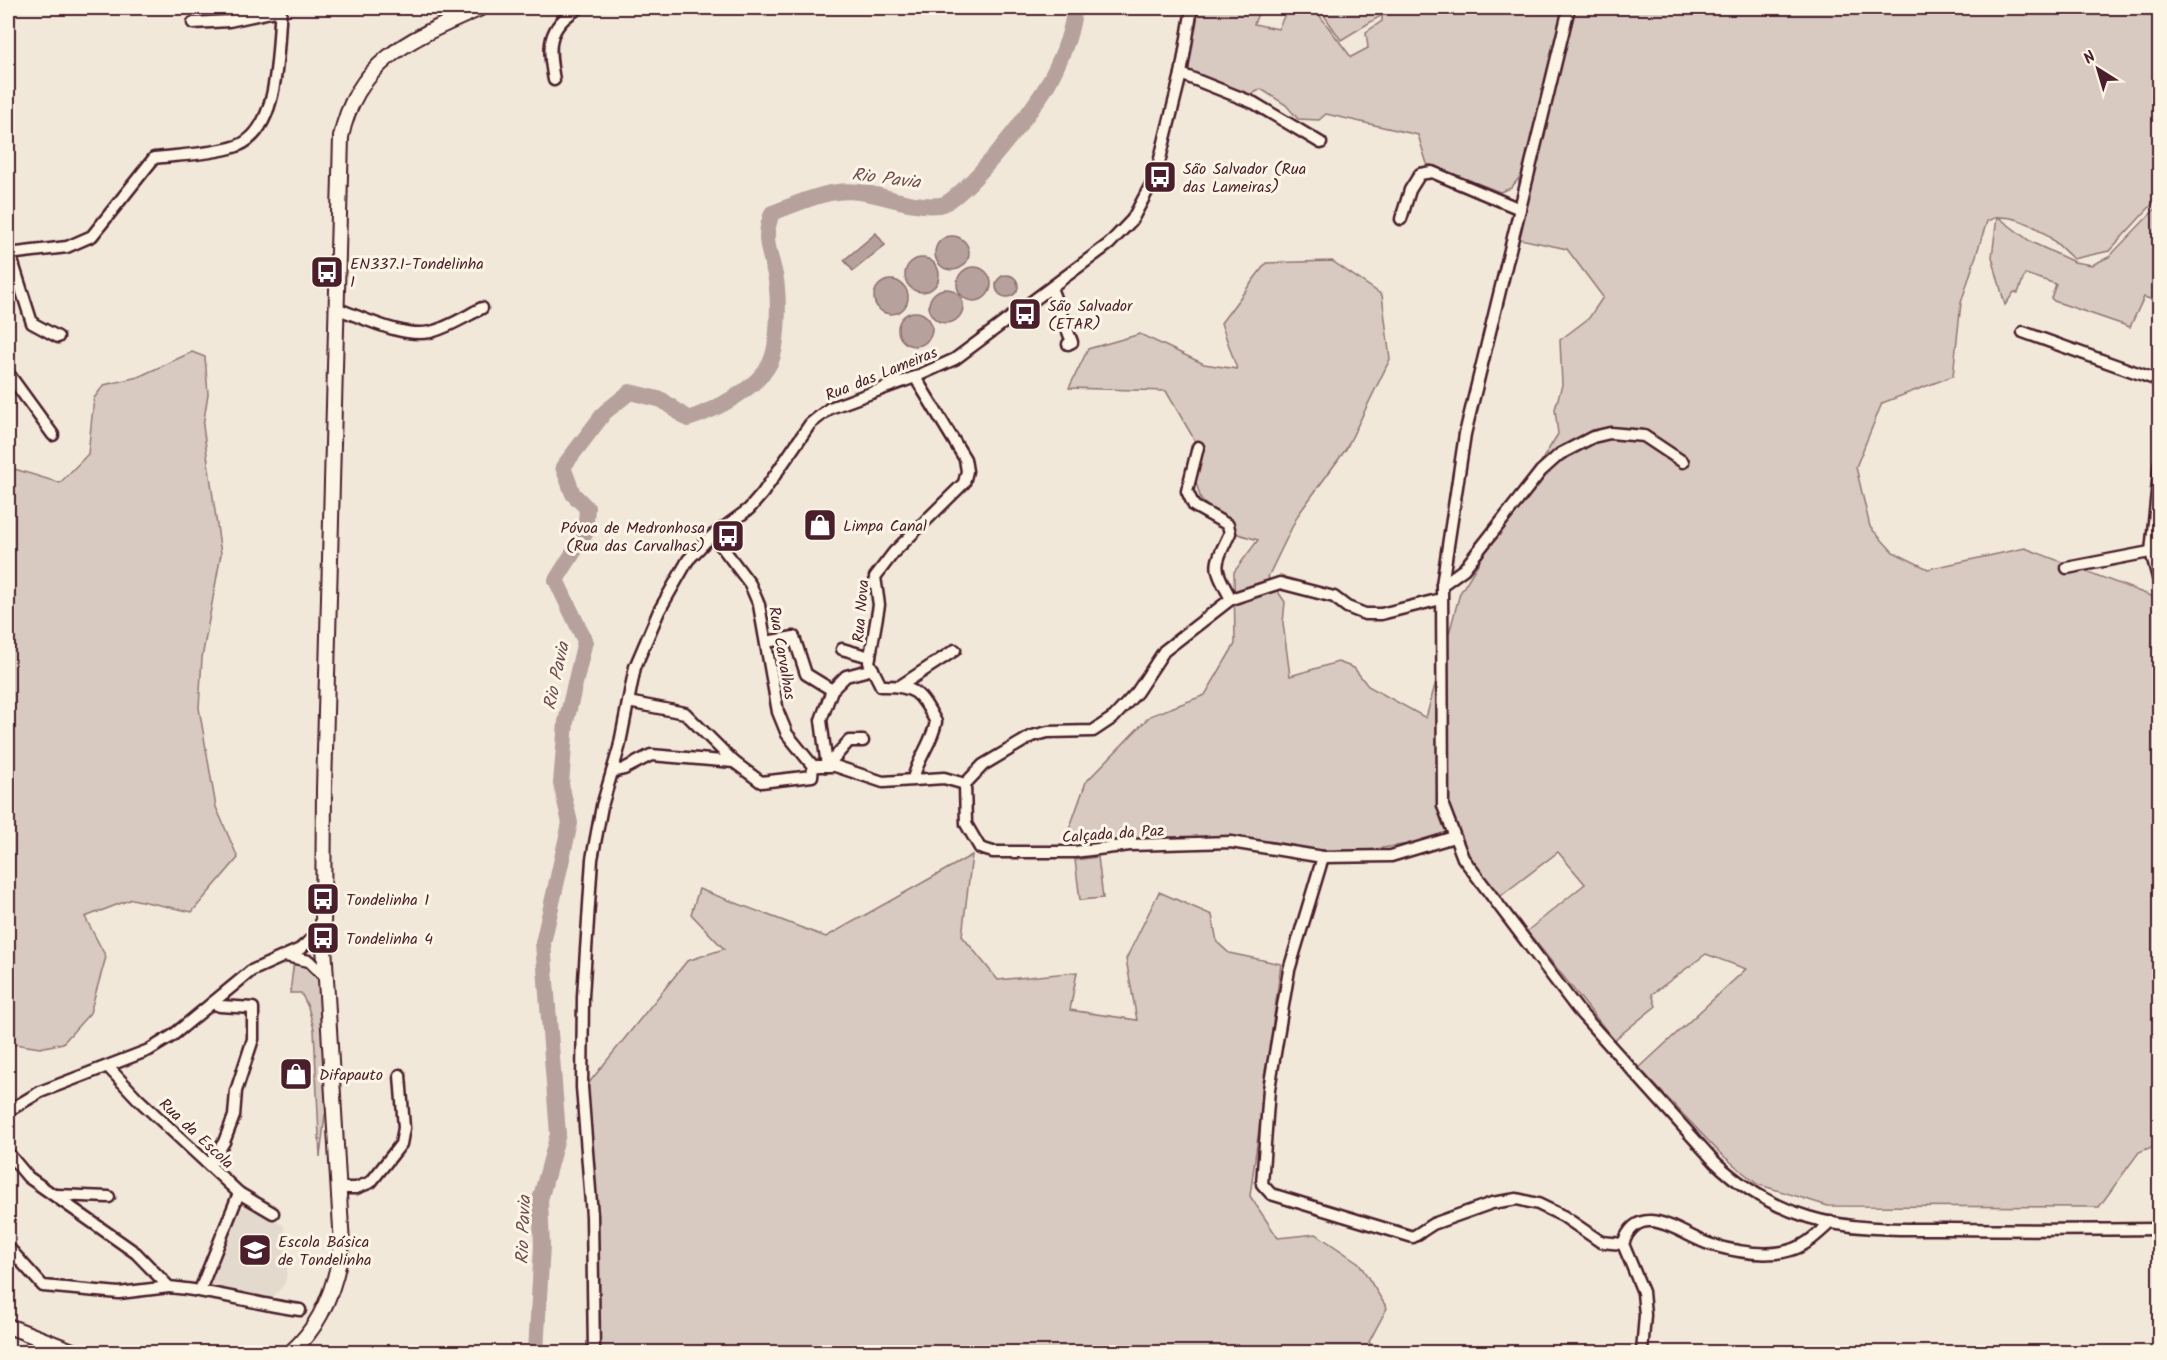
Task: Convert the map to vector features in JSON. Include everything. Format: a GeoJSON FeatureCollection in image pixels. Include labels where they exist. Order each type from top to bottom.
{"type":"FeatureCollection","features":[{"type":"Feature","properties":{"kind":"main road"},"geometry":{"type":"LineString","coordinates":[[291,1353],[308,1334],[325,1306],[338,1270],[342,1245],[323,928],[339,153],[344,122],[350,106],[371,73],[388,56],[420,35],[481,8]]}},
{"type":"Feature","properties":{"kind":"main road"},"geometry":{"type":"LineString","coordinates":[[282,1353],[298,1339],[325,1306]]}},
{"type":"Feature","properties":{"kind":"main road"},"geometry":{"type":"LineString","coordinates":[[8,1327],[56,1353]]}},
{"type":"Feature","properties":{"kind":"main road"},"geometry":{"type":"LineString","coordinates":[[8,1327],[75,1353]]}},
{"type":"Feature","properties":{"kind":"street"},"geometry":{"type":"LineString","coordinates":[[554,81],[549,53],[551,34],[569,14],[579,8]]}},
{"type":"Feature","properties":{"kind":"street","name":"Rua das Lameiras"},"geometry":{"type":"LineString","coordinates":[[594,1353],[592,1216],[582,1087],[583,996],[593,855],[635,668],[659,611],[687,560],[713,535],[748,509],[762,494],[810,424],[830,408],[915,377],[955,359],[1109,244],[1132,220],[1143,204],[1156,175],[1181,74],[1192,8]]}},
{"type":"Feature","properties":{"kind":"street"},"geometry":{"type":"LineString","coordinates":[[1569,8],[1465,434],[1442,585],[1443,806],[1463,858],[1578,1010],[1715,1162],[1737,1183],[1808,1217],[1851,1226],[1910,1229],[2160,1229]]}},
{"type":"Feature","properties":{"kind":"street"},"geometry":{"type":"LineString","coordinates":[[57,337],[32,323],[9,254],[67,247],[92,236],[154,159],[235,147],[249,141],[270,108],[281,9],[229,21],[192,23]]}},
{"type":"Feature","properties":{"kind":"street"},"geometry":{"type":"LineString","coordinates":[[1181,74],[1254,103],[1321,143]]}},
{"type":"Feature","properties":{"kind":"street"},"geometry":{"type":"LineString","coordinates":[[1401,219],[1410,190],[1420,174],[1432,172],[1520,209]]}},
{"type":"Feature","properties":{"kind":"street"},"geometry":{"type":"LineString","coordinates":[[1051,288],[1072,342],[1068,344]]}},
{"type":"Feature","properties":{"kind":"street"},"geometry":{"type":"LineString","coordinates":[[335,308],[374,324],[413,332],[430,332],[482,308]]}},
{"type":"Feature","properties":{"kind":"street"},"geometry":{"type":"LineString","coordinates":[[2022,332],[2160,381]]}},
{"type":"Feature","properties":{"kind":"street"},"geometry":{"type":"LineString","coordinates":[[8,373],[53,435]]}},
{"type":"Feature","properties":{"kind":"street","name":"Rua Nova"},"geometry":{"type":"LineString","coordinates":[[873,669],[870,657],[879,604],[875,577],[894,552],[964,483],[967,471],[965,459],[915,377]]}},
{"type":"Feature","properties":{"kind":"street"},"geometry":{"type":"LineString","coordinates":[[1442,585],[1464,569],[1541,471],[1560,454],[1593,437],[1610,433],[1644,436],[1683,462]]}},
{"type":"Feature","properties":{"kind":"street"},"geometry":{"type":"LineString","coordinates":[[1198,447],[1187,491],[1194,506],[1228,525],[1230,533],[1215,562],[1216,571],[1231,599]]}},
{"type":"Feature","properties":{"kind":"street"},"geometry":{"type":"LineString","coordinates":[[2160,462],[2155,551],[2160,585]]}},
{"type":"Feature","properties":{"kind":"street","name":"Rua Carvalhas"},"geometry":{"type":"LineString","coordinates":[[713,535],[750,584],[759,605],[778,712],[787,734],[813,766]]}},
{"type":"Feature","properties":{"kind":"street"},"geometry":{"type":"LineString","coordinates":[[2067,568],[2155,551]]}},
{"type":"Feature","properties":{"kind":"street"},"geometry":{"type":"LineString","coordinates":[[628,702],[685,713],[734,762],[761,782],[812,776],[813,766],[835,766],[884,782],[944,778],[965,784],[983,765],[1032,736],[1048,732],[1093,732],[1114,717],[1137,692],[1164,651],[1231,599],[1280,583],[1334,597],[1347,607],[1365,614],[1381,614],[1441,599]]}},
{"type":"Feature","properties":{"kind":"street"},"geometry":{"type":"LineString","coordinates":[[766,642],[794,637],[806,674],[832,690]]}},
{"type":"Feature","properties":{"kind":"street"},"geometry":{"type":"LineString","coordinates":[[842,648],[870,657]]}},
{"type":"Feature","properties":{"kind":"street"},"geometry":{"type":"LineString","coordinates":[[900,686],[955,650]]}},
{"type":"Feature","properties":{"kind":"street"},"geometry":{"type":"LineString","coordinates":[[827,766],[821,720],[832,690],[846,676],[873,669],[881,686],[900,686],[915,691],[923,698],[936,722],[933,738],[917,763],[913,779]]}},
{"type":"Feature","properties":{"kind":"street"},"geometry":{"type":"LineString","coordinates":[[827,766],[849,741],[863,741]]}},
{"type":"Feature","properties":{"kind":"street"},"geometry":{"type":"LineString","coordinates":[[612,772],[624,769],[651,755],[734,762]]}},
{"type":"Feature","properties":{"kind":"street","name":"Calçada da Paz"},"geometry":{"type":"LineString","coordinates":[[965,784],[966,824],[980,848],[993,852],[1074,852],[1130,845],[1231,842],[1323,857],[1391,856],[1454,837]]}},
{"type":"Feature","properties":{"kind":"street"},"geometry":{"type":"LineString","coordinates":[[1323,857],[1288,970],[1269,1089],[1262,1184],[1270,1194],[1413,1237],[1433,1224],[1492,1203],[1517,1198],[1538,1204],[1563,1216],[1601,1242],[1623,1244]]}},
{"type":"Feature","properties":{"kind":"street"},"geometry":{"type":"LineString","coordinates":[[8,1111],[40,1092],[109,1068],[149,1050],[172,1036],[251,971],[286,956],[308,942],[323,928]]}},
{"type":"Feature","properties":{"kind":"street"},"geometry":{"type":"LineString","coordinates":[[308,942],[324,951],[309,961]]}},
{"type":"Feature","properties":{"kind":"street"},"geometry":{"type":"LineString","coordinates":[[286,956],[309,961],[325,977]]}},
{"type":"Feature","properties":{"kind":"street"},"geometry":{"type":"LineString","coordinates":[[210,1164],[224,1142],[234,1116],[236,1090],[253,1039],[253,1008],[220,1006],[212,1003]]}},
{"type":"Feature","properties":{"kind":"street","name":"Rua da Escola"},"geometry":{"type":"LineString","coordinates":[[109,1068],[138,1099],[239,1192],[273,1212]]}},
{"type":"Feature","properties":{"kind":"street"},"geometry":{"type":"LineString","coordinates":[[340,1188],[356,1188],[371,1182],[401,1144],[404,1128],[400,1075]]}},
{"type":"Feature","properties":{"kind":"street"},"geometry":{"type":"LineString","coordinates":[[8,1153],[28,1177],[136,1253],[169,1287]]}},
{"type":"Feature","properties":{"kind":"street"},"geometry":{"type":"LineString","coordinates":[[200,1290],[239,1192]]}},
{"type":"Feature","properties":{"kind":"street"},"geometry":{"type":"LineString","coordinates":[[56,1195],[109,1197]]}},
{"type":"Feature","properties":{"kind":"street"},"geometry":{"type":"LineString","coordinates":[[1642,1353],[1645,1315],[1643,1292],[1623,1244],[1628,1230],[1638,1223],[1665,1222],[1710,1245],[1769,1254],[1794,1249],[1831,1222]]}},
{"type":"Feature","properties":{"kind":"street"},"geometry":{"type":"LineString","coordinates":[[8,1247],[43,1286],[119,1293],[169,1287],[200,1290],[260,1305],[300,1310]]}},
{"type":"Feature","properties":{"kind":"shaded area"},"geometry":{"type":"Polygon","coordinates":[[[1197,8],[1260,8],[1254,24],[1278,29],[1288,8],[1314,8],[1351,57],[1368,48],[1366,32],[1382,21],[1382,15],[1341,40],[1319,8],[2159,8],[2159,197],[2109,251],[2073,259],[2057,243],[2030,224],[1998,217],[2031,242],[2074,262],[2092,265],[2109,257],[2159,205],[2159,302],[2144,297],[2130,327],[2054,301],[2051,298],[2056,284],[2025,274],[2018,293],[2014,292],[2005,305],[1992,257],[1997,217],[1987,221],[1961,303],[1953,376],[1882,403],[1856,467],[1870,527],[1893,552],[1928,569],[2025,548],[2159,599],[2159,1144],[2139,1152],[2099,1207],[1828,1206],[1757,1184],[1720,1153],[1639,1068],[1746,969],[1706,954],[1652,994],[1656,1006],[1614,1040],[1527,931],[1585,884],[1558,852],[1498,898],[1454,837],[1356,852],[1065,841],[1086,782],[1150,716],[1205,695],[1235,644],[1234,572],[1258,540],[1238,534],[1201,500],[1196,482],[1194,439],[1166,391],[1069,388],[1088,349],[1140,334],[1204,364],[1237,369],[1221,323],[1266,263],[1332,261],[1382,295],[1390,359],[1346,449],[1298,515],[1268,577],[1285,602],[1283,623],[1290,676],[1338,662],[1354,668],[1368,686],[1426,718],[1460,593],[1558,434],[1555,409],[1562,385],[1560,340],[1589,318],[1603,297],[1567,249],[1520,239],[1519,178],[1511,188],[1500,192],[1427,164],[1418,135],[1326,114],[1319,120],[1298,119],[1286,105],[1261,89],[1249,96],[1187,70],[1197,8]]]}},
{"type":"Feature","properties":{"kind":"shaded area"},"geometry":{"type":"Polygon","coordinates":[[[876,233],[885,245],[853,271],[844,260],[876,233]]]}},
{"type":"Feature","properties":{"kind":"shaded area"},"geometry":{"type":"Polygon","coordinates":[[[952,236],[964,241],[969,253],[964,265],[952,270],[940,265],[935,253],[940,241],[952,236]]]}},
{"type":"Feature","properties":{"kind":"shaded area"},"geometry":{"type":"Polygon","coordinates":[[[922,258],[934,263],[939,275],[934,287],[922,292],[910,287],[905,275],[910,263],[922,258]]]}},
{"type":"Feature","properties":{"kind":"shaded area"},"geometry":{"type":"Polygon","coordinates":[[[974,267],[986,272],[991,284],[986,296],[974,301],[962,296],[957,284],[962,272],[974,267]]]}},
{"type":"Feature","properties":{"kind":"shaded area"},"geometry":{"type":"Polygon","coordinates":[[[1007,275],[1015,278],[1018,286],[1015,294],[1007,297],[999,294],[996,286],[999,278],[1007,275]]]}},
{"type":"Feature","properties":{"kind":"shaded area"},"geometry":{"type":"Polygon","coordinates":[[[891,280],[903,285],[908,297],[903,309],[891,314],[879,309],[874,297],[879,285],[891,280]]]}},
{"type":"Feature","properties":{"kind":"shaded area"},"geometry":{"type":"Polygon","coordinates":[[[946,289],[958,294],[963,306],[958,318],[946,323],[934,318],[929,306],[934,294],[946,289]]]}},
{"type":"Feature","properties":{"kind":"shaded area"},"geometry":{"type":"Polygon","coordinates":[[[915,312],[927,317],[932,329],[927,341],[915,346],[903,341],[898,329],[903,317],[915,312]]]}},
{"type":"Feature","properties":{"kind":"shaded area"},"geometry":{"type":"Polygon","coordinates":[[[192,352],[205,357],[208,394],[203,426],[221,554],[202,658],[199,708],[216,807],[238,858],[192,912],[132,899],[85,917],[106,957],[90,1013],[63,1043],[40,1048],[8,1043],[8,467],[60,483],[88,454],[94,398],[104,385],[138,377],[192,352]]]}},
{"type":"Feature","properties":{"kind":"shaded area"},"geometry":{"type":"Polygon","coordinates":[[[972,855],[962,936],[998,980],[1077,972],[1070,1010],[1137,1020],[1126,959],[1159,892],[1212,915],[1217,942],[1229,953],[1281,964],[1250,1196],[1278,1238],[1316,1234],[1359,1263],[1387,1308],[1369,1342],[1377,1352],[595,1352],[588,1084],[687,961],[724,949],[691,914],[699,889],[826,937],[972,855]]]}},
{"type":"Feature","properties":{"kind":"shaded area"},"geometry":{"type":"Polygon","coordinates":[[[1098,857],[1103,898],[1080,900],[1075,860],[1098,857]]]}},
{"type":"Feature","properties":{"kind":"shaded area"},"geometry":{"type":"Polygon","coordinates":[[[294,960],[310,967],[320,982],[329,1108],[325,1115],[320,1157],[314,1029],[308,1007],[301,993],[290,993],[294,960]]]}},
{"type":"Feature","properties":{"kind":"shaded area","name":"Escola Básica de Tondelinha"},"geometry":{"type":"Polygon","coordinates":[[[248,1204],[284,1226],[289,1260],[285,1283],[273,1298],[215,1288],[209,1283],[238,1211],[248,1204]]]}},
{"type":"Feature","properties":{"kind":"waterway","name":"Rio Pavia"},"geometry":{"type":"LineString","coordinates":[[536,1352],[542,1245],[540,1200],[558,1134],[543,943],[570,823],[561,784],[566,722],[585,641],[556,580],[585,534],[587,508],[573,494],[563,467],[605,412],[630,392],[662,400],[688,419],[722,404],[756,381],[770,363],[777,335],[777,289],[767,240],[772,213],[814,197],[848,191],[919,205],[940,205],[951,200],[982,170],[1043,92],[1066,45],[1074,8]]}},
{"type":"Feature","properties":{"kind":"place","name":"São Salvador (Rua das Lameiras)"},"geometry":{"type":"Point","coordinates":[1160,177]}},
{"type":"Feature","properties":{"kind":"place","name":"EN337.1-Tondelinha 1"},"geometry":{"type":"Point","coordinates":[327,272]}},
{"type":"Feature","properties":{"kind":"place","name":"São Salvador (ETAR)"},"geometry":{"type":"Point","coordinates":[1025,314]}},
{"type":"Feature","properties":{"kind":"place","name":"Limpa Canal"},"geometry":{"type":"Point","coordinates":[820,525]}},
{"type":"Feature","properties":{"kind":"place","name":"Póvoa de Medronhosa (Rua das Carvalhas)"},"geometry":{"type":"Point","coordinates":[728,536]}},
{"type":"Feature","properties":{"kind":"place","name":"Tondelinha 1"},"geometry":{"type":"Point","coordinates":[323,899]}},
{"type":"Feature","properties":{"kind":"place","name":"Tondelinha 4"},"geometry":{"type":"Point","coordinates":[323,938]}},
{"type":"Feature","properties":{"kind":"place","name":"Difapauto"},"geometry":{"type":"Point","coordinates":[296,1074]}},
{"type":"Feature","properties":{"kind":"place","name":"Escola Básica de Tondelinha"},"geometry":{"type":"Point","coordinates":[255,1250]}}]}
